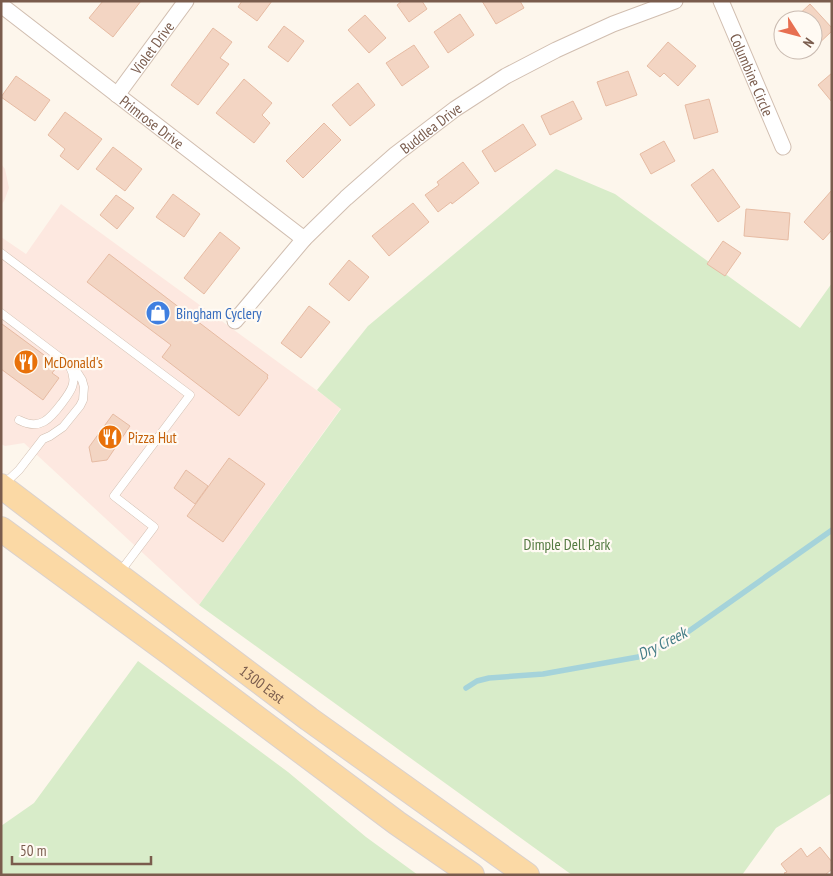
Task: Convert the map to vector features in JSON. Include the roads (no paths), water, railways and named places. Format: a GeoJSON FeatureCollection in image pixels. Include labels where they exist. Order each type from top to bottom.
{"type":"FeatureCollection","features":[{"type":"Feature","properties":{"kind":"main road","name":"1300 East"},"geometry":{"type":"LineString","coordinates":[[1,486],[309,719],[527,875]]}},
{"type":"Feature","properties":{"kind":"main road","name":"1300 East"},"geometry":{"type":"LineString","coordinates":[[1,529],[397,823],[472,875]]}},
{"type":"Feature","properties":{"kind":"street","name":"Violet Drive"},"geometry":{"type":"LineString","coordinates":[[118,95],[186,1]]}},
{"type":"Feature","properties":{"kind":"street","name":"Buddlea Drive"},"geometry":{"type":"LineString","coordinates":[[235,322],[304,239],[346,198],[396,154],[462,104],[506,76],[556,50],[613,24],[675,1]]}},
{"type":"Feature","properties":{"kind":"street","name":"Columbine Circle"},"geometry":{"type":"LineString","coordinates":[[721,1],[783,147]]}},
{"type":"Feature","properties":{"kind":"street","name":"Primrose Drive"},"geometry":{"type":"LineString","coordinates":[[1,5],[304,239]]}},
{"type":"Feature","properties":{"kind":"lane"},"geometry":{"type":"LineString","coordinates":[[1,253],[190,395],[114,496],[154,527],[118,575]]}},
{"type":"Feature","properties":{"kind":"lane"},"geometry":{"type":"LineString","coordinates":[[1,313],[74,369],[82,380],[84,394],[80,406],[63,427],[43,439],[19,470],[1,486]]}},
{"type":"Feature","properties":{"kind":"lane"},"geometry":{"type":"LineString","coordinates":[[19,420],[31,424],[43,422],[52,415],[71,390],[74,378],[64,360]]}},
{"type":"Feature","properties":{"kind":"waterway","name":"Dry Creek"},"geometry":{"type":"LineString","coordinates":[[466,688],[477,681],[489,678],[543,674],[638,657],[682,636],[832,530]]}},
{"type":"Feature","properties":{"kind":"place","name":"Bingham Cyclery"},"geometry":{"type":"Point","coordinates":[158,313]}},
{"type":"Feature","properties":{"kind":"place","name":"McDonald's"},"geometry":{"type":"Point","coordinates":[26,362]}},
{"type":"Feature","properties":{"kind":"place","name":"Pizza Hut"},"geometry":{"type":"Point","coordinates":[110,437]}},
{"type":"Feature","properties":{"kind":"park label","name":"Dimple Dell Park"},"geometry":{"type":"Point","coordinates":[567,544]}}]}
